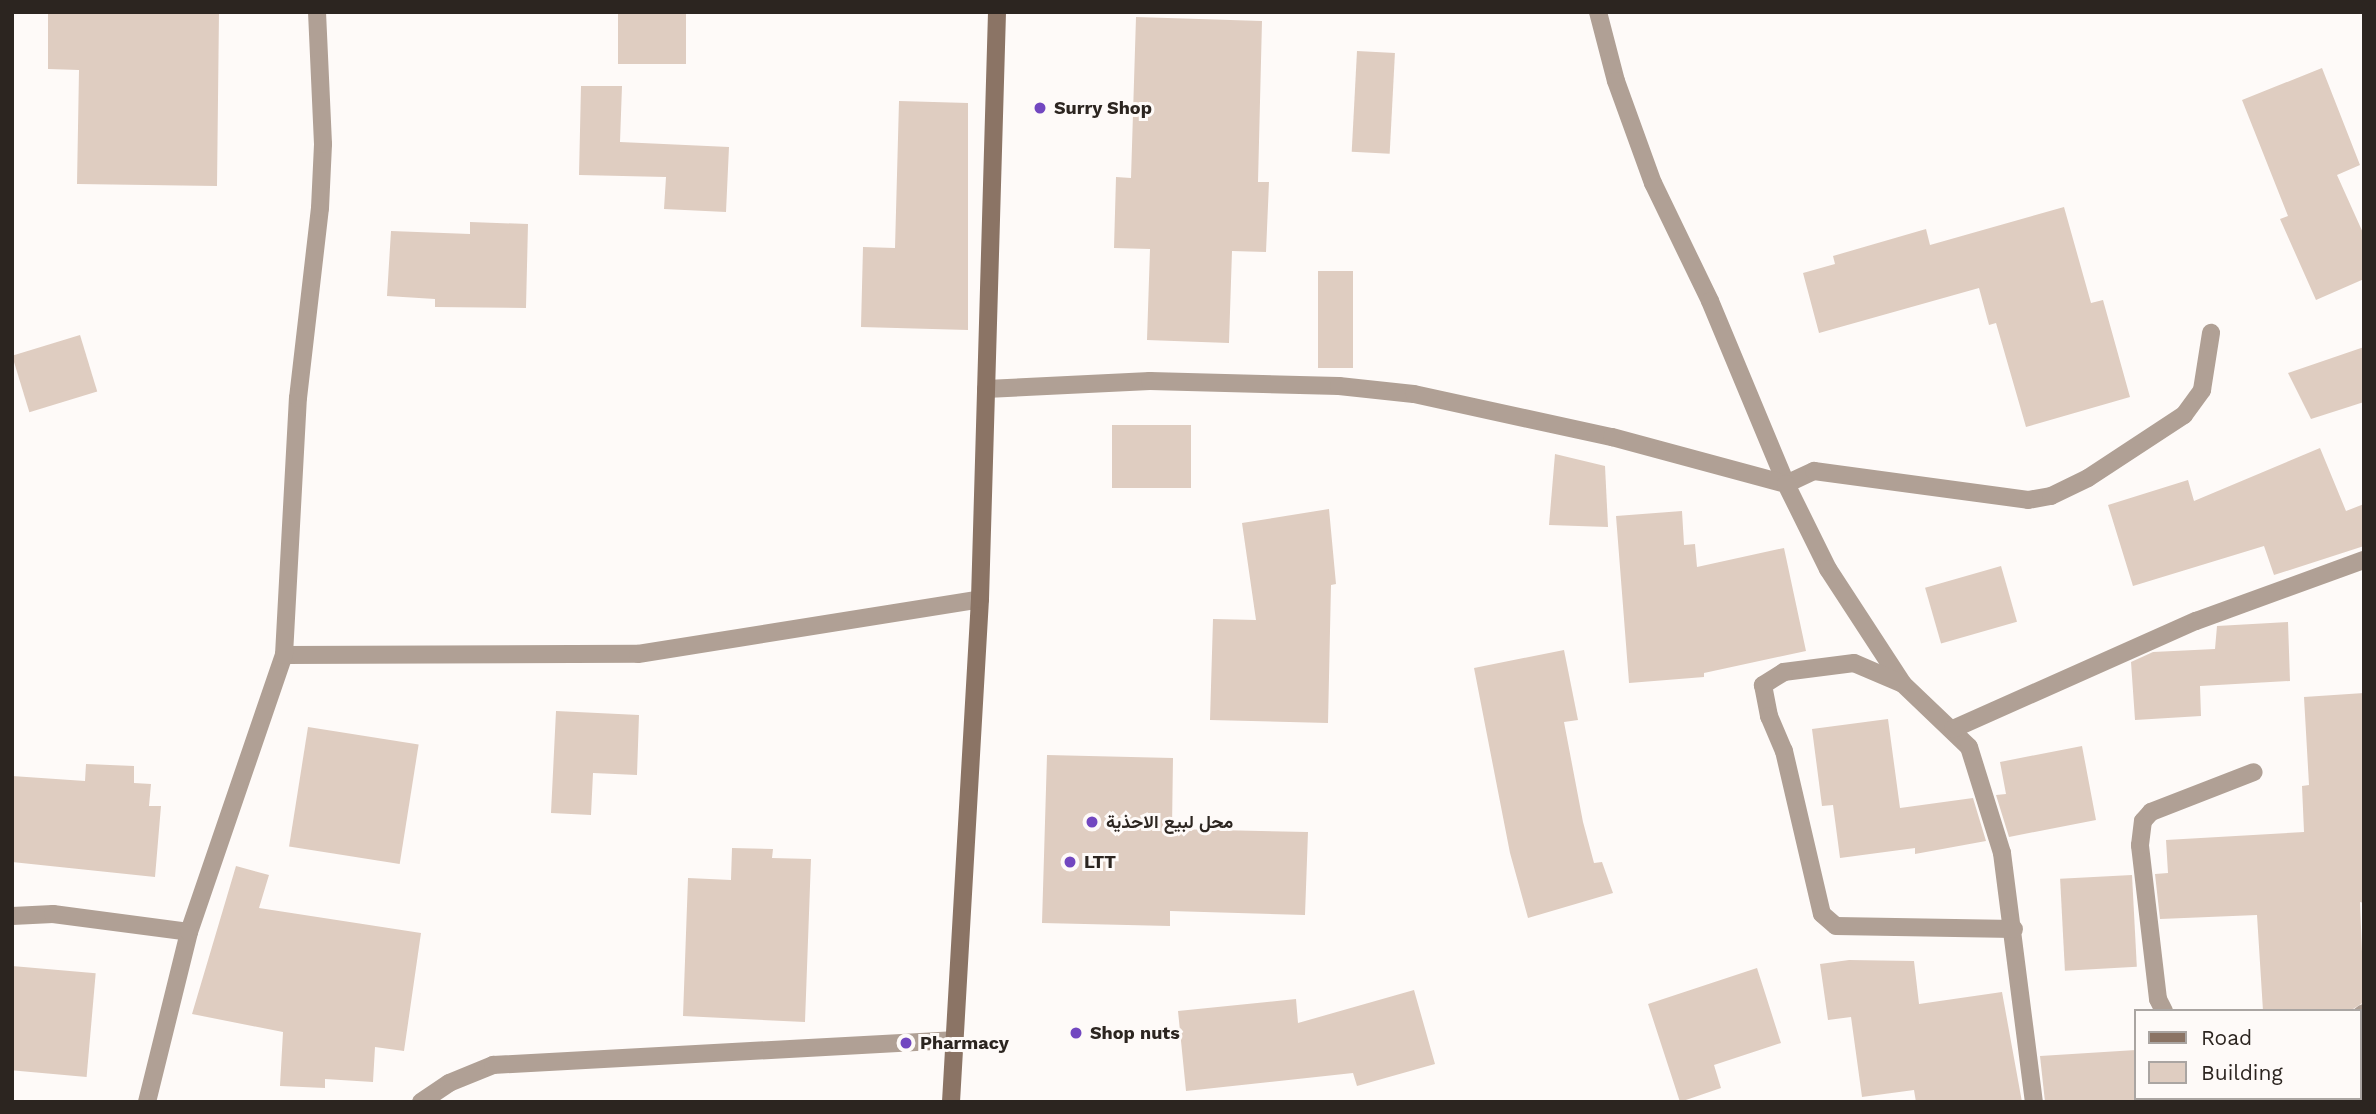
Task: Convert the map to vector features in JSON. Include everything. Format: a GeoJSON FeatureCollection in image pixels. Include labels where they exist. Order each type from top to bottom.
{"type":"FeatureCollection","features":[{"type":"Feature","properties":{"kind":"street"},"geometry":{"type":"LineString","coordinates":[[147,1102],[188,932],[284,655],[298,398],[320,195],[317,12]]}},
{"type":"Feature","properties":{"kind":"street"},"geometry":{"type":"LineString","coordinates":[[951,1102],[952,1040],[980,598],[997,12]]}},
{"type":"Feature","properties":{"kind":"street"},"geometry":{"type":"LineString","coordinates":[[1598,12],[1616,81],[1653,183],[1710,301],[1786,484],[1828,569],[1903,684],[1969,747],[2002,853],[2014,929],[2034,1102]]}},
{"type":"Feature","properties":{"kind":"street"},"geometry":{"type":"LineString","coordinates":[[986,389],[1150,381],[1339,386],[1415,394],[1612,437],[1786,484],[1814,471],[2028,500],[2051,496],[2098,472],[2184,415],[2202,390],[2211,332]]}},
{"type":"Feature","properties":{"kind":"street"},"geometry":{"type":"LineString","coordinates":[[1953,729],[2196,621],[2364,560]]}},
{"type":"Feature","properties":{"kind":"street"},"geometry":{"type":"LineString","coordinates":[[284,655],[638,654],[980,598]]}},
{"type":"Feature","properties":{"kind":"street"},"geometry":{"type":"LineString","coordinates":[[1903,684],[1854,663],[1784,672],[1763,685],[1769,716],[1784,751],[1822,914],[1836,926],[2014,929]]}},
{"type":"Feature","properties":{"kind":"street"},"geometry":{"type":"LineString","coordinates":[[2163,1009],[2158,999],[2140,845],[2143,821],[2151,812],[2254,772]]}},
{"type":"Feature","properties":{"kind":"street"},"geometry":{"type":"LineString","coordinates":[[12,916],[53,914],[188,932]]}},
{"type":"Feature","properties":{"kind":"street"},"geometry":{"type":"LineString","coordinates":[[421,1102],[449,1083],[493,1065],[952,1040]]}},
{"type":"Feature","properties":{"kind":"building"},"geometry":{"type":"Polygon","coordinates":[[[48,12],[219,12],[217,186],[77,184],[79,70],[48,69],[48,12]]]}},
{"type":"Feature","properties":{"kind":"building"},"geometry":{"type":"Polygon","coordinates":[[[618,12],[686,12],[686,64],[618,64],[618,12]]]}},
{"type":"Feature","properties":{"kind":"building"},"geometry":{"type":"Polygon","coordinates":[[[1136,17],[1262,21],[1258,182],[1269,182],[1266,252],[1232,251],[1229,343],[1147,340],[1150,249],[1114,248],[1116,177],[1131,178],[1136,17]]]}},
{"type":"Feature","properties":{"kind":"building"},"geometry":{"type":"Polygon","coordinates":[[[1357,51],[1395,53],[1390,154],[1352,152],[1357,51]]]}},
{"type":"Feature","properties":{"kind":"building"},"geometry":{"type":"Polygon","coordinates":[[[2322,68],[2360,165],[2337,175],[2364,235],[2364,279],[2316,300],[2280,219],[2288,216],[2242,100],[2322,68]]]}},
{"type":"Feature","properties":{"kind":"building"},"geometry":{"type":"Polygon","coordinates":[[[581,86],[622,86],[620,142],[729,147],[726,212],[664,209],[666,177],[579,175],[581,86]]]}},
{"type":"Feature","properties":{"kind":"building"},"geometry":{"type":"Polygon","coordinates":[[[899,101],[968,103],[968,330],[861,327],[863,247],[895,248],[899,101]]]}},
{"type":"Feature","properties":{"kind":"building"},"geometry":{"type":"Polygon","coordinates":[[[2064,207],[2091,303],[2103,300],[2130,397],[2026,427],[1996,323],[1989,325],[1979,288],[1819,333],[1803,273],[1835,264],[1833,256],[1926,229],[1930,245],[2064,207]]]}},
{"type":"Feature","properties":{"kind":"building"},"geometry":{"type":"Polygon","coordinates":[[[470,222],[528,224],[526,308],[435,307],[435,299],[387,296],[391,231],[470,234],[470,222]]]}},
{"type":"Feature","properties":{"kind":"building"},"geometry":{"type":"Polygon","coordinates":[[[1318,271],[1353,271],[1353,368],[1318,368],[1318,271]]]}},
{"type":"Feature","properties":{"kind":"building"},"geometry":{"type":"Polygon","coordinates":[[[80,335],[97,391],[29,412],[12,356],[80,335]]]}},
{"type":"Feature","properties":{"kind":"building"},"geometry":{"type":"Polygon","coordinates":[[[2364,347],[2364,402],[2311,419],[2288,373],[2364,347]]]}},
{"type":"Feature","properties":{"kind":"building"},"geometry":{"type":"Polygon","coordinates":[[[1112,425],[1191,425],[1191,488],[1112,488],[1112,425]]]}},
{"type":"Feature","properties":{"kind":"building"},"geometry":{"type":"Polygon","coordinates":[[[2320,448],[2346,511],[2364,504],[2364,546],[2274,575],[2264,546],[2133,586],[2108,505],[2188,480],[2194,501],[2320,448]]]}},
{"type":"Feature","properties":{"kind":"building"},"geometry":{"type":"Polygon","coordinates":[[[1555,454],[1605,466],[1608,527],[1549,525],[1555,454]]]}},
{"type":"Feature","properties":{"kind":"building"},"geometry":{"type":"Polygon","coordinates":[[[1329,509],[1336,584],[1331,585],[1328,723],[1210,720],[1213,619],[1256,620],[1242,523],[1329,509]]]}},
{"type":"Feature","properties":{"kind":"building"},"geometry":{"type":"Polygon","coordinates":[[[1682,511],[1684,545],[1695,544],[1697,567],[1784,548],[1806,651],[1704,673],[1704,677],[1629,683],[1616,516],[1682,511]]]}},
{"type":"Feature","properties":{"kind":"building"},"geometry":{"type":"Polygon","coordinates":[[[2001,566],[2017,622],[1941,644],[1925,588],[2001,566]]]}},
{"type":"Feature","properties":{"kind":"building"},"geometry":{"type":"Polygon","coordinates":[[[2288,622],[2290,681],[2200,686],[2201,716],[2135,720],[2131,662],[2153,652],[2215,649],[2217,626],[2288,622]]]}},
{"type":"Feature","properties":{"kind":"building"},"geometry":{"type":"Polygon","coordinates":[[[1564,650],[1578,720],[1564,722],[1583,822],[1594,863],[1602,862],[1613,893],[1528,918],[1510,853],[1474,668],[1564,650]]]}},
{"type":"Feature","properties":{"kind":"building"},"geometry":{"type":"Polygon","coordinates":[[[2364,693],[2364,903],[2360,902],[2364,1002],[2353,1009],[2263,1009],[2257,915],[2160,919],[2155,874],[2168,873],[2166,840],[2304,832],[2302,786],[2309,785],[2304,697],[2364,693]]]}},
{"type":"Feature","properties":{"kind":"building"},"geometry":{"type":"Polygon","coordinates":[[[556,711],[639,715],[637,775],[593,773],[591,815],[551,813],[556,711]]]}},
{"type":"Feature","properties":{"kind":"building"},"geometry":{"type":"Polygon","coordinates":[[[1888,719],[1900,808],[1973,798],[1986,841],[1915,854],[1915,848],[1840,858],[1833,805],[1822,806],[1812,729],[1888,719]]]}},
{"type":"Feature","properties":{"kind":"building"},"geometry":{"type":"Polygon","coordinates":[[[308,727],[419,745],[400,864],[289,847],[308,727]]]}},
{"type":"Feature","properties":{"kind":"building"},"geometry":{"type":"Polygon","coordinates":[[[2082,746],[2096,820],[2009,837],[1996,795],[2006,794],[2000,762],[2082,746]]]}},
{"type":"Feature","properties":{"kind":"building"},"geometry":{"type":"Polygon","coordinates":[[[1047,755],[1173,758],[1172,829],[1308,832],[1305,915],[1170,911],[1170,926],[1042,923],[1047,755]]]}},
{"type":"Feature","properties":{"kind":"building"},"geometry":{"type":"Polygon","coordinates":[[[86,764],[134,766],[134,783],[151,784],[149,806],[161,806],[155,877],[12,862],[12,776],[85,781],[86,764]]]}},
{"type":"Feature","properties":{"kind":"building"},"geometry":{"type":"Polygon","coordinates":[[[732,848],[773,849],[772,858],[811,859],[805,1022],[683,1016],[688,878],[731,880],[732,848]]]}},
{"type":"Feature","properties":{"kind":"building"},"geometry":{"type":"Polygon","coordinates":[[[236,866],[269,875],[259,908],[421,933],[404,1051],[375,1047],[373,1082],[325,1079],[325,1088],[280,1086],[283,1032],[192,1014],[236,866]]]}},
{"type":"Feature","properties":{"kind":"building"},"geometry":{"type":"Polygon","coordinates":[[[2132,875],[2137,967],[2065,971],[2060,879],[2132,875]]]}},
{"type":"Feature","properties":{"kind":"building"},"geometry":{"type":"Polygon","coordinates":[[[1849,960],[1914,961],[1919,1004],[2002,992],[2022,1102],[1916,1102],[1914,1090],[1862,1097],[1851,1017],[1828,1020],[1820,964],[1849,960]]]}},
{"type":"Feature","properties":{"kind":"building"},"geometry":{"type":"Polygon","coordinates":[[[12,966],[96,973],[87,1077],[12,1070],[12,966]]]}},
{"type":"Feature","properties":{"kind":"building"},"geometry":{"type":"Polygon","coordinates":[[[1757,968],[1781,1043],[1714,1065],[1721,1088],[1680,1102],[1648,1004],[1757,968]]]}},
{"type":"Feature","properties":{"kind":"building"},"geometry":{"type":"Polygon","coordinates":[[[1414,990],[1435,1064],[1357,1086],[1353,1073],[1186,1091],[1178,1011],[1296,999],[1298,1023],[1414,990]]]}},
{"type":"Feature","properties":{"kind":"building"},"geometry":{"type":"Polygon","coordinates":[[[2134,1050],[2136,1102],[2045,1102],[2040,1056],[2134,1050]]]}},
{"type":"Feature","properties":{"kind":"place","name":"Surry Shop"},"geometry":{"type":"Point","coordinates":[1040,108]}},
{"type":"Feature","properties":{"kind":"place","name":"محل لبيع الاحذية"},"geometry":{"type":"Point","coordinates":[1092,822]}},
{"type":"Feature","properties":{"kind":"place","name":"LTT"},"geometry":{"type":"Point","coordinates":[1070,862]}},
{"type":"Feature","properties":{"kind":"place","name":"Shop nuts"},"geometry":{"type":"Point","coordinates":[1076,1033]}},
{"type":"Feature","properties":{"kind":"place","name":"Pharmacy"},"geometry":{"type":"Point","coordinates":[906,1043]}}]}
